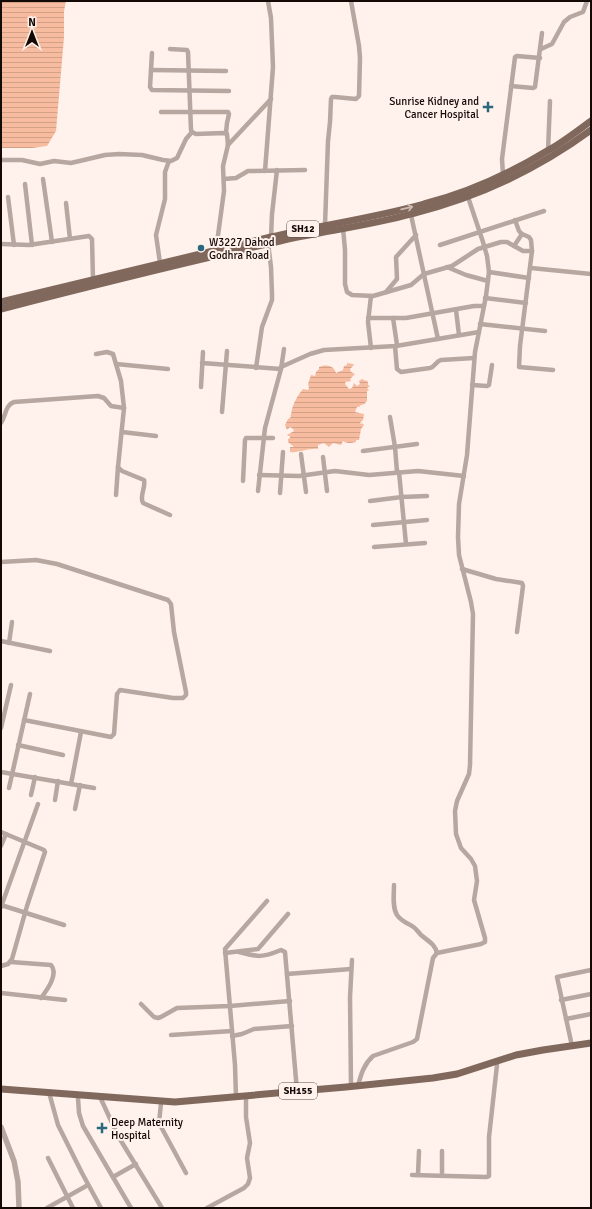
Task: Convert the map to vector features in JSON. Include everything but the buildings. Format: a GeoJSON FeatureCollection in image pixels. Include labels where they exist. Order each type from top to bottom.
{"type":"FeatureCollection","features":[{"type":"Feature","properties":{"kind":"main road","name":"SH12"},"geometry":{"type":"LineString","coordinates":[[1,302],[160,263],[216,250],[270,240],[325,225],[424,205],[466,194],[548,151],[591,121]]}},
{"type":"Feature","properties":{"kind":"main road"},"geometry":{"type":"LineString","coordinates":[[1,309],[270,240],[343,228],[411,214],[510,178],[555,153],[591,130]]}},
{"type":"Feature","properties":{"kind":"main road","name":"SH155"},"geometry":{"type":"LineString","coordinates":[[1,1089],[175,1102],[433,1078],[457,1074],[516,1056],[543,1050],[591,1043]]}},
{"type":"Feature","properties":{"kind":"main road","name":"SH155"},"geometry":{"type":"LineString","coordinates":[[1,1093],[184,1104],[462,1077],[508,1061],[546,1053],[591,1047]]}},
{"type":"Feature","properties":{"kind":"street"},"geometry":{"type":"LineString","coordinates":[[265,170],[273,67],[271,18],[268,1]]}},
{"type":"Feature","properties":{"kind":"street"},"geometry":{"type":"LineString","coordinates":[[325,225],[331,98],[335,96],[356,99],[358,96],[360,58],[351,1]]}},
{"type":"Feature","properties":{"kind":"street"},"geometry":{"type":"LineString","coordinates":[[541,49],[552,44],[564,22],[570,17],[583,12],[587,1]]}},
{"type":"Feature","properties":{"kind":"street"},"geometry":{"type":"LineString","coordinates":[[512,86],[535,88],[542,33]]}},
{"type":"Feature","properties":{"kind":"street"},"geometry":{"type":"LineString","coordinates":[[1,160],[22,160],[40,164],[54,161],[72,163],[105,155],[119,154],[142,155],[169,161],[174,160],[177,158],[186,139],[192,132],[187,50],[170,49]]}},
{"type":"Feature","properties":{"kind":"street"},"geometry":{"type":"LineString","coordinates":[[152,53],[150,87],[152,90],[229,90]]}},
{"type":"Feature","properties":{"kind":"street"},"geometry":{"type":"LineString","coordinates":[[503,175],[502,160],[516,56],[540,58]]}},
{"type":"Feature","properties":{"kind":"street"},"geometry":{"type":"LineString","coordinates":[[151,70],[226,71]]}},
{"type":"Feature","properties":{"kind":"street"},"geometry":{"type":"LineString","coordinates":[[228,145],[271,99]]}},
{"type":"Feature","properties":{"kind":"street"},"geometry":{"type":"LineString","coordinates":[[548,151],[550,100]]}},
{"type":"Feature","properties":{"kind":"street"},"geometry":{"type":"LineString","coordinates":[[161,112],[228,112],[229,114],[226,133],[228,135],[228,145],[223,166],[224,191],[216,250]]}},
{"type":"Feature","properties":{"kind":"street"},"geometry":{"type":"LineString","coordinates":[[192,132],[196,134],[226,133]]}},
{"type":"Feature","properties":{"kind":"street"},"geometry":{"type":"LineString","coordinates":[[160,263],[156,235],[165,193],[165,172],[169,161]]}},
{"type":"Feature","properties":{"kind":"street"},"geometry":{"type":"LineString","coordinates":[[256,368],[262,327],[272,300],[270,240],[277,170]]}},
{"type":"Feature","properties":{"kind":"street"},"geometry":{"type":"LineString","coordinates":[[224,179],[236,178],[248,171],[305,170]]}},
{"type":"Feature","properties":{"kind":"street"},"geometry":{"type":"LineString","coordinates":[[44,179],[52,242]]}},
{"type":"Feature","properties":{"kind":"street"},"geometry":{"type":"LineString","coordinates":[[25,184],[32,244]]}},
{"type":"Feature","properties":{"kind":"street"},"geometry":{"type":"LineString","coordinates":[[354,1086],[368,1060],[373,1056],[413,1042],[416,1039],[433,958],[437,953],[481,944],[484,943],[485,938],[474,900],[477,881],[475,866],[472,859],[460,848],[456,834],[455,811],[457,801],[469,774],[470,765],[473,614],[459,555],[459,504],[467,455],[474,358],[488,281],[487,256],[466,194]]}},
{"type":"Feature","properties":{"kind":"street"},"geometry":{"type":"LineString","coordinates":[[8,197],[14,245]]}},
{"type":"Feature","properties":{"kind":"street"},"geometry":{"type":"LineString","coordinates":[[66,203],[70,239]]}},
{"type":"Feature","properties":{"kind":"street"},"geometry":{"type":"LineString","coordinates":[[440,245],[544,211]]}},
{"type":"Feature","properties":{"kind":"street"},"geometry":{"type":"LineString","coordinates":[[411,214],[438,339]]}},
{"type":"Feature","properties":{"kind":"street"},"geometry":{"type":"LineString","coordinates":[[516,220],[519,232],[529,237],[531,240],[532,251],[520,346],[519,367],[553,370]]}},
{"type":"Feature","properties":{"kind":"street"},"geometry":{"type":"LineString","coordinates":[[343,228],[345,250],[345,286],[347,292],[352,295],[371,296],[411,285],[424,274],[448,267],[484,246],[507,242],[523,250],[532,251]]}},
{"type":"Feature","properties":{"kind":"street"},"geometry":{"type":"LineString","coordinates":[[514,246],[522,234]]}},
{"type":"Feature","properties":{"kind":"street"},"geometry":{"type":"LineString","coordinates":[[384,293],[397,279],[396,257],[416,235]]}},
{"type":"Feature","properties":{"kind":"street"},"geometry":{"type":"LineString","coordinates":[[1,244],[32,244],[89,236],[92,239],[93,279]]}},
{"type":"Feature","properties":{"kind":"street"},"geometry":{"type":"LineString","coordinates":[[448,267],[466,275],[488,281]]}},
{"type":"Feature","properties":{"kind":"street"},"geometry":{"type":"LineString","coordinates":[[531,268],[591,274]]}},
{"type":"Feature","properties":{"kind":"street"},"geometry":{"type":"LineString","coordinates":[[488,272],[529,278]]}},
{"type":"Feature","properties":{"kind":"street"},"geometry":{"type":"LineString","coordinates":[[371,296],[368,318],[371,348]]}},
{"type":"Feature","properties":{"kind":"street"},"geometry":{"type":"LineString","coordinates":[[486,298],[526,303]]}},
{"type":"Feature","properties":{"kind":"street"},"geometry":{"type":"LineString","coordinates":[[368,318],[406,318],[474,306],[484,306]]}},
{"type":"Feature","properties":{"kind":"street"},"geometry":{"type":"LineString","coordinates":[[456,310],[460,335]]}},
{"type":"Feature","properties":{"kind":"street"},"geometry":{"type":"LineString","coordinates":[[393,318],[397,369],[401,372],[432,368],[438,361],[441,360],[474,358]]}},
{"type":"Feature","properties":{"kind":"street"},"geometry":{"type":"LineString","coordinates":[[480,324],[545,331]]}},
{"type":"Feature","properties":{"kind":"street"},"geometry":{"type":"LineString","coordinates":[[202,363],[256,368],[281,368],[310,354],[318,352],[396,346],[479,332]]}},
{"type":"Feature","properties":{"kind":"street"},"geometry":{"type":"LineString","coordinates":[[258,491],[264,428],[281,368],[284,349]]}},
{"type":"Feature","properties":{"kind":"street"},"geometry":{"type":"LineString","coordinates":[[222,412],[227,351]]}},
{"type":"Feature","properties":{"kind":"street"},"geometry":{"type":"LineString","coordinates":[[96,354],[110,352],[113,354],[121,381],[124,408],[116,495]]}},
{"type":"Feature","properties":{"kind":"street"},"geometry":{"type":"LineString","coordinates":[[201,387],[203,352]]}},
{"type":"Feature","properties":{"kind":"street"},"geometry":{"type":"LineString","coordinates":[[116,364],[168,369]]}},
{"type":"Feature","properties":{"kind":"street"},"geometry":{"type":"LineString","coordinates":[[472,385],[489,385],[492,365]]}},
{"type":"Feature","properties":{"kind":"street"},"geometry":{"type":"LineString","coordinates":[[1,423],[8,406],[10,403],[14,402],[98,396],[104,398],[112,406],[124,408]]}},
{"type":"Feature","properties":{"kind":"street"},"geometry":{"type":"LineString","coordinates":[[390,417],[402,497],[406,544]]}},
{"type":"Feature","properties":{"kind":"street"},"geometry":{"type":"LineString","coordinates":[[122,432],[156,436]]}},
{"type":"Feature","properties":{"kind":"street"},"geometry":{"type":"LineString","coordinates":[[243,481],[246,438],[273,438]]}},
{"type":"Feature","properties":{"kind":"street"},"geometry":{"type":"LineString","coordinates":[[363,451],[417,444]]}},
{"type":"Feature","properties":{"kind":"street"},"geometry":{"type":"LineString","coordinates":[[280,492],[283,452]]}},
{"type":"Feature","properties":{"kind":"street"},"geometry":{"type":"LineString","coordinates":[[301,454],[306,492]]}},
{"type":"Feature","properties":{"kind":"street"},"geometry":{"type":"LineString","coordinates":[[323,457],[327,491]]}},
{"type":"Feature","properties":{"kind":"street"},"geometry":{"type":"LineString","coordinates":[[118,466],[122,471],[144,480],[145,486],[141,499],[143,503],[170,516]]}},
{"type":"Feature","properties":{"kind":"street"},"geometry":{"type":"LineString","coordinates":[[259,475],[304,475],[339,471],[368,475],[418,471],[464,476]]}},
{"type":"Feature","properties":{"kind":"street"},"geometry":{"type":"LineString","coordinates":[[370,501],[427,496]]}},
{"type":"Feature","properties":{"kind":"street"},"geometry":{"type":"LineString","coordinates":[[372,525],[427,520]]}},
{"type":"Feature","properties":{"kind":"street"},"geometry":{"type":"LineString","coordinates":[[374,547],[425,543]]}},
{"type":"Feature","properties":{"kind":"street"},"geometry":{"type":"LineString","coordinates":[[1,562],[36,560],[57,564],[168,600],[170,602],[186,696],[184,698],[173,698],[120,690],[117,694],[113,736],[107,737],[24,720]]}},
{"type":"Feature","properties":{"kind":"street"},"geometry":{"type":"LineString","coordinates":[[462,570],[496,579],[522,583],[523,586],[517,632]]}},
{"type":"Feature","properties":{"kind":"street"},"geometry":{"type":"LineString","coordinates":[[9,643],[12,622]]}},
{"type":"Feature","properties":{"kind":"street"},"geometry":{"type":"LineString","coordinates":[[1,641],[50,651]]}},
{"type":"Feature","properties":{"kind":"street"},"geometry":{"type":"LineString","coordinates":[[1,728],[11,685]]}},
{"type":"Feature","properties":{"kind":"street"},"geometry":{"type":"LineString","coordinates":[[9,788],[30,694]]}},
{"type":"Feature","properties":{"kind":"street"},"geometry":{"type":"LineString","coordinates":[[71,784],[81,732]]}},
{"type":"Feature","properties":{"kind":"street"},"geometry":{"type":"LineString","coordinates":[[18,745],[63,755]]}},
{"type":"Feature","properties":{"kind":"street"},"geometry":{"type":"LineString","coordinates":[[1,772],[94,788]]}},
{"type":"Feature","properties":{"kind":"street"},"geometry":{"type":"LineString","coordinates":[[30,795],[35,777]]}},
{"type":"Feature","properties":{"kind":"street"},"geometry":{"type":"LineString","coordinates":[[55,800],[58,781]]}},
{"type":"Feature","properties":{"kind":"street"},"geometry":{"type":"LineString","coordinates":[[75,809],[80,785]]}},
{"type":"Feature","properties":{"kind":"street"},"geometry":{"type":"LineString","coordinates":[[38,804],[1,906],[64,925]]}},
{"type":"Feature","properties":{"kind":"street"},"geometry":{"type":"LineString","coordinates":[[1,846],[3,833],[44,850],[45,852],[11,962]]}},
{"type":"Feature","properties":{"kind":"street"},"geometry":{"type":"LineString","coordinates":[[394,885],[395,909],[397,915],[415,928],[432,944],[437,953]]}},
{"type":"Feature","properties":{"kind":"street"},"geometry":{"type":"LineString","coordinates":[[236,1096],[225,953],[227,946],[267,901]]}},
{"type":"Feature","properties":{"kind":"street"},"geometry":{"type":"LineString","coordinates":[[225,953],[258,949],[288,914]]}},
{"type":"Feature","properties":{"kind":"street"},"geometry":{"type":"LineString","coordinates":[[239,952],[265,956],[281,950],[284,950],[285,952],[297,1091]]}},
{"type":"Feature","properties":{"kind":"street"},"geometry":{"type":"LineString","coordinates":[[352,960],[350,997],[354,1086]]}},
{"type":"Feature","properties":{"kind":"street"},"geometry":{"type":"LineString","coordinates":[[1,966],[11,962],[51,965],[54,972],[51,983],[41,998]]}},
{"type":"Feature","properties":{"kind":"street"},"geometry":{"type":"LineString","coordinates":[[287,974],[351,969]]}},
{"type":"Feature","properties":{"kind":"street"},"geometry":{"type":"LineString","coordinates":[[572,1046],[556,977],[591,970]]}},
{"type":"Feature","properties":{"kind":"street"},"geometry":{"type":"LineString","coordinates":[[1,993],[65,1000]]}},
{"type":"Feature","properties":{"kind":"street"},"geometry":{"type":"LineString","coordinates":[[561,1000],[591,994]]}},
{"type":"Feature","properties":{"kind":"street"},"geometry":{"type":"LineString","coordinates":[[141,1004],[154,1017],[158,1018],[177,1008],[230,1006],[290,1000]]}},
{"type":"Feature","properties":{"kind":"street"},"geometry":{"type":"LineString","coordinates":[[566,1019],[591,1014]]}},
{"type":"Feature","properties":{"kind":"street"},"geometry":{"type":"LineString","coordinates":[[171,1035],[242,1034],[254,1029],[292,1026]]}},
{"type":"Feature","properties":{"kind":"street"},"geometry":{"type":"LineString","coordinates":[[419,1151],[415,1175],[489,1176],[489,1137],[496,1065]]}},
{"type":"Feature","properties":{"kind":"street"},"geometry":{"type":"LineString","coordinates":[[50,1096],[58,1125],[88,1186],[101,1208]]}},
{"type":"Feature","properties":{"kind":"street"},"geometry":{"type":"LineString","coordinates":[[78,1098],[80,1120],[131,1208]]}},
{"type":"Feature","properties":{"kind":"street"},"geometry":{"type":"LineString","coordinates":[[207,1208],[244,1188],[250,1181],[247,1156],[250,1143],[246,1117],[246,1098]]}},
{"type":"Feature","properties":{"kind":"street"},"geometry":{"type":"LineString","coordinates":[[101,1099],[118,1136],[162,1208]]}},
{"type":"Feature","properties":{"kind":"street"},"geometry":{"type":"LineString","coordinates":[[161,1103],[159,1119],[161,1127],[186,1173]]}},
{"type":"Feature","properties":{"kind":"street"},"geometry":{"type":"LineString","coordinates":[[1,1127],[14,1161],[18,1182],[19,1208]]}},
{"type":"Feature","properties":{"kind":"street"},"geometry":{"type":"LineString","coordinates":[[442,1151],[442,1176]]}},
{"type":"Feature","properties":{"kind":"street"},"geometry":{"type":"LineString","coordinates":[[48,1158],[73,1208]]}},
{"type":"Feature","properties":{"kind":"street"},"geometry":{"type":"LineString","coordinates":[[113,1177],[136,1164]]}},
{"type":"Feature","properties":{"kind":"street"},"geometry":{"type":"LineString","coordinates":[[47,1208],[88,1186]]}},
{"type":"Feature","properties":{"kind":"shaded area"},"geometry":{"type":"Polygon","coordinates":[[[1,1],[66,1],[64,11],[64,37],[56,131],[47,146],[32,148],[1,148],[1,1]]]}},
{"type":"Feature","properties":{"kind":"shaded area"},"geometry":{"type":"Polygon","coordinates":[[[347,363],[354,365],[350,369],[351,372],[355,374],[350,379],[351,381],[346,381],[345,384],[349,389],[352,388],[354,383],[357,386],[360,384],[359,381],[362,379],[367,380],[368,385],[370,386],[367,388],[369,390],[367,391],[367,401],[365,404],[357,407],[355,412],[364,414],[363,420],[360,423],[364,425],[361,429],[359,440],[351,443],[346,443],[343,441],[341,445],[333,443],[329,447],[324,443],[318,445],[318,449],[290,452],[290,447],[294,447],[288,442],[290,436],[287,435],[294,431],[290,427],[287,430],[285,425],[291,416],[290,415],[294,404],[299,395],[303,389],[308,390],[311,375],[315,376],[319,367],[324,366],[333,368],[336,373],[343,370],[347,363]]]}},
{"type":"Feature","properties":{"kind":"place","name":"Sunrise Kidney and Cancer Hospital"},"geometry":{"type":"Point","coordinates":[488,107]}},
{"type":"Feature","properties":{"kind":"place","name":"W3227 Dahod Godhra Road"},"geometry":{"type":"Point","coordinates":[201,248]}},
{"type":"Feature","properties":{"kind":"place","name":"Deep Maternity Hospital"},"geometry":{"type":"Point","coordinates":[102,1128]}}]}
